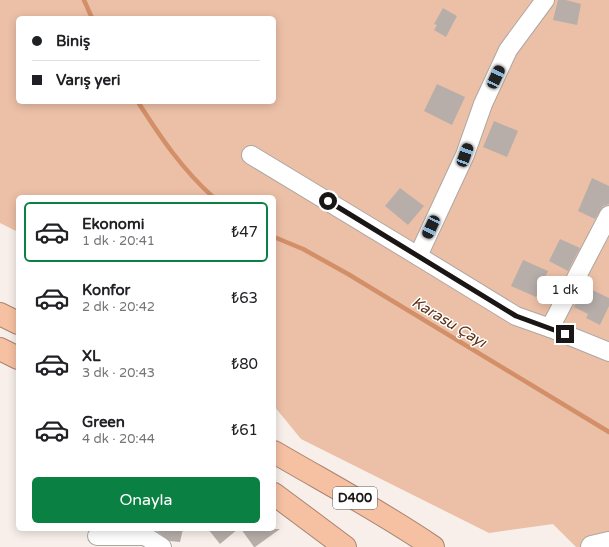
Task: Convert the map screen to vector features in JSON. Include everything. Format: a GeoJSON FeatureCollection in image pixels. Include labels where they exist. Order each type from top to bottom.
{"type":"FeatureCollection","features":[{"type":"Feature","properties":{"kind":"highway"},"geometry":{"type":"LineString","coordinates":[[0,314],[16,322]]}},
{"type":"Feature","properties":{"kind":"highway"},"geometry":{"type":"LineString","coordinates":[[0,350],[16,357]]}},
{"type":"Feature","properties":{"kind":"highway","name":"D400"},"geometry":{"type":"LineString","coordinates":[[276,453],[406,528],[433,547]]}},
{"type":"Feature","properties":{"kind":"highway"},"geometry":{"type":"LineString","coordinates":[[276,495],[345,547]]}},
{"type":"Feature","properties":{"kind":"street"},"geometry":{"type":"LineString","coordinates":[[418,256],[465,155],[483,104],[508,50],[545,0]]}},
{"type":"Feature","properties":{"kind":"street"},"geometry":{"type":"LineString","coordinates":[[251,155],[516,316],[609,352]]}},
{"type":"Feature","properties":{"kind":"street"},"geometry":{"type":"LineString","coordinates":[[550,328],[609,215]]}},
{"type":"Feature","properties":{"kind":"street"},"geometry":{"type":"LineString","coordinates":[[97,536],[145,536],[162,547]]}},
{"type":"Feature","properties":{"kind":"street"},"geometry":{"type":"LineString","coordinates":[[592,547],[609,543]]}},
{"type":"Feature","properties":{"kind":"shaded area"},"geometry":{"type":"Polygon","coordinates":[[[0,0],[609,0],[609,547],[576,547],[553,524],[489,533],[301,439],[276,408],[276,195],[16,195],[16,231],[0,223],[0,0]]]}},
{"type":"Feature","properties":{"kind":"building"},"geometry":{"type":"Polygon","coordinates":[[[558,0],[566,0],[581,4],[577,25],[553,20],[558,0]]]}},
{"type":"Feature","properties":{"kind":"building"},"geometry":{"type":"Polygon","coordinates":[[[443,8],[457,16],[446,37],[434,30],[437,25],[434,24],[443,8]]]}},
{"type":"Feature","properties":{"kind":"building"},"geometry":{"type":"Polygon","coordinates":[[[437,84],[465,97],[452,125],[424,111],[437,84]]]}},
{"type":"Feature","properties":{"kind":"building"},"geometry":{"type":"Polygon","coordinates":[[[494,121],[518,131],[507,157],[483,147],[494,121]]]}},
{"type":"Feature","properties":{"kind":"building"},"geometry":{"type":"Polygon","coordinates":[[[592,178],[609,186],[609,204],[603,206],[595,219],[578,211],[592,178]]]}},
{"type":"Feature","properties":{"kind":"building"},"geometry":{"type":"Polygon","coordinates":[[[400,188],[424,206],[408,225],[385,206],[400,188]]]}},
{"type":"Feature","properties":{"kind":"building"},"geometry":{"type":"Polygon","coordinates":[[[560,239],[580,248],[568,271],[549,261],[560,239]]]}},
{"type":"Feature","properties":{"kind":"building"},"geometry":{"type":"Polygon","coordinates":[[[523,260],[548,271],[536,297],[511,286],[523,260]]]}},
{"type":"Feature","properties":{"kind":"building"},"geometry":{"type":"Polygon","coordinates":[[[584,286],[609,298],[609,306],[600,325],[586,318],[588,314],[574,307],[584,286]]]}},
{"type":"Feature","properties":{"kind":"building"},"geometry":{"type":"Polygon","coordinates":[[[276,529],[280,529],[255,547],[242,531],[276,531],[276,529]]]}},
{"type":"Feature","properties":{"kind":"building"},"geometry":{"type":"Polygon","coordinates":[[[157,531],[183,531],[180,542],[170,541],[157,531]]]}},
{"type":"Feature","properties":{"kind":"building"},"geometry":{"type":"Polygon","coordinates":[[[210,531],[236,531],[220,544],[210,531]]]}},
{"type":"Feature","properties":{"kind":"waterway","name":"Karasu Çayı"},"geometry":{"type":"LineString","coordinates":[[84,0],[91,16]]}},
{"type":"Feature","properties":{"kind":"waterway","name":"Karasu Çayı"},"geometry":{"type":"LineString","coordinates":[[139,104],[172,152],[191,175],[211,195]]}},
{"type":"Feature","properties":{"kind":"waterway","name":"Karasu Çayı"},"geometry":{"type":"LineString","coordinates":[[276,238],[303,249],[348,274],[609,432]]}},
{"type":"Feature","properties":{"kind":"route"},"geometry":{"type":"LineString","coordinates":[[328,201],[516,316],[565,334]]}}]}
